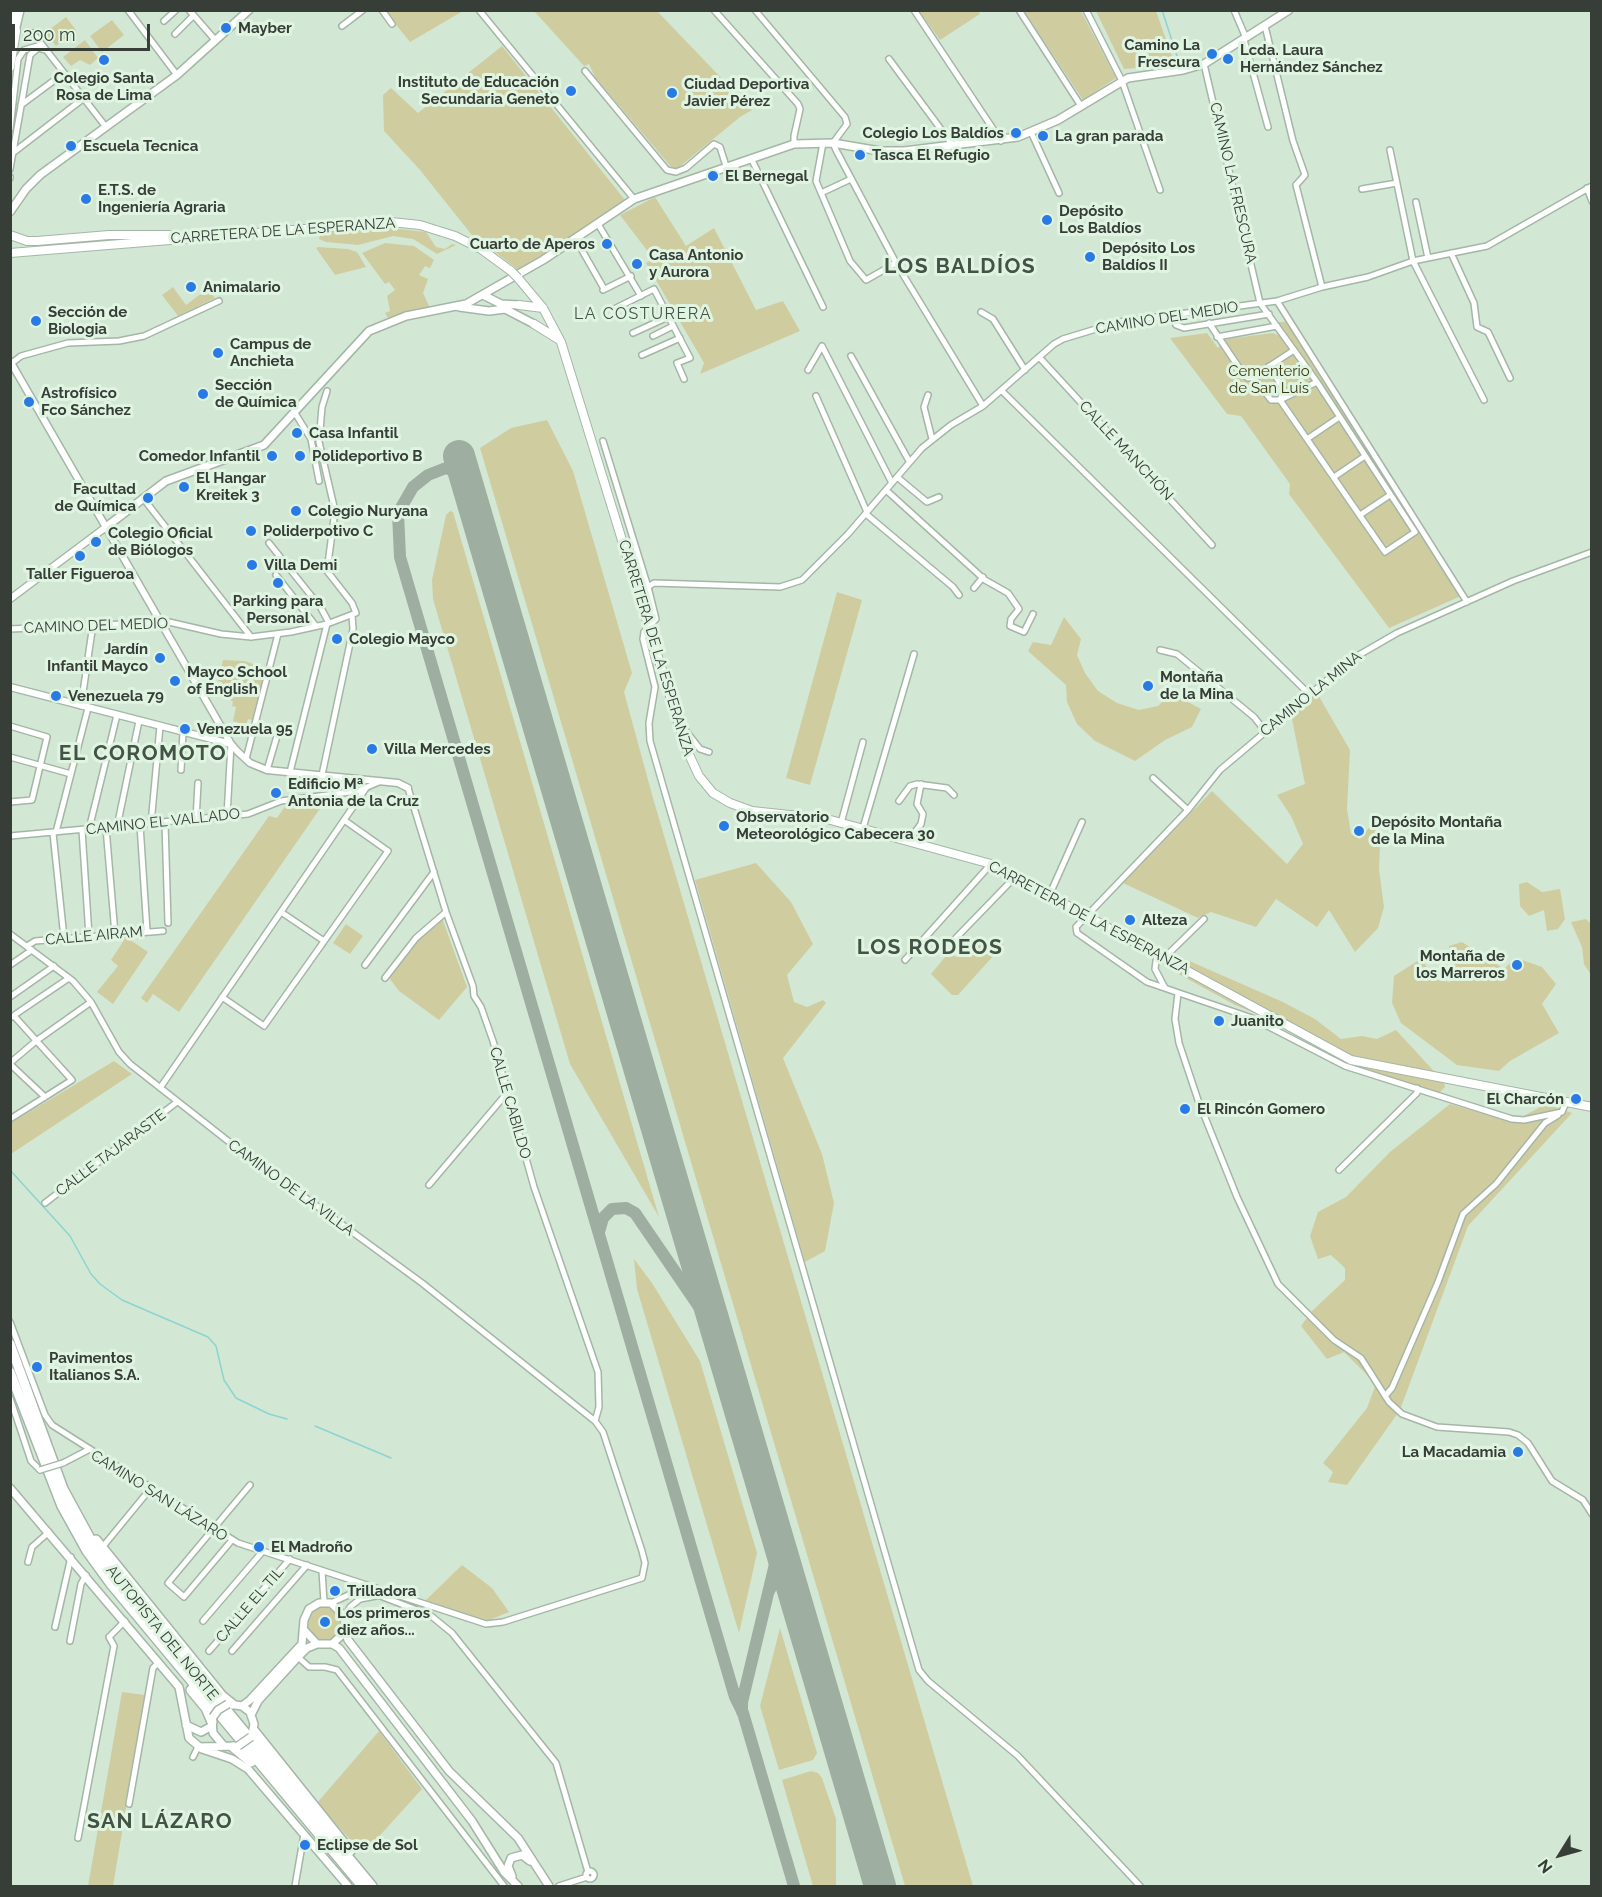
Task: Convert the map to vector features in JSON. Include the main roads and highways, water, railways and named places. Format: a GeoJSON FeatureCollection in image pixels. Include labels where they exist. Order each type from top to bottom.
{"type":"FeatureCollection","features":[{"type":"Feature","properties":{"kind":"highway"},"geometry":{"type":"LineString","coordinates":[[10,21],[13,10]]}},
{"type":"Feature","properties":{"kind":"highway","name":"AUTOPISTA DEL NORTE"},"geometry":{"type":"LineString","coordinates":[[10,1344],[70,1505],[91,1543],[111,1572],[372,1887]]}},
{"type":"Feature","properties":{"kind":"highway","name":"AUTOPISTA DEL NORTE"},"geometry":{"type":"LineString","coordinates":[[10,1372],[75,1531],[98,1567],[362,1887]]}},
{"type":"Feature","properties":{"kind":"highway"},"geometry":{"type":"LineString","coordinates":[[48,1449],[57,1460],[72,1498],[98,1543],[222,1696],[234,1705]]}},
{"type":"Feature","properties":{"kind":"highway"},"geometry":{"type":"LineString","coordinates":[[50,1474],[50,1486],[62,1514],[91,1563],[206,1708],[212,1722]]}},
{"type":"Feature","properties":{"kind":"highway"},"geometry":{"type":"LineString","coordinates":[[252,1734],[377,1887]]}},
{"type":"Feature","properties":{"kind":"highway"},"geometry":{"type":"LineString","coordinates":[[231,1746],[246,1756],[356,1887]]}},
{"type":"Feature","properties":{"kind":"main road"},"geometry":{"type":"LineString","coordinates":[[10,67],[20,10]]}},
{"type":"Feature","properties":{"kind":"main road"},"geometry":{"type":"LineString","coordinates":[[10,212],[26,189],[40,175],[177,75],[249,10]]}},
{"type":"Feature","properties":{"kind":"main road"},"geometry":{"type":"LineString","coordinates":[[106,527],[142,498],[179,474],[255,450],[275,435],[369,331],[406,316],[456,306],[481,296],[634,200],[726,166],[795,144],[833,143],[880,151],[954,147],[1001,141],[1031,132],[1122,81],[1204,64],[1289,10]]}},
{"type":"Feature","properties":{"kind":"main road"},"geometry":{"type":"LineString","coordinates":[[10,53],[16,30]]}},
{"type":"Feature","properties":{"kind":"main road","name":"CARRETERA DE LA ESPERANZA"},"geometry":{"type":"LineString","coordinates":[[10,253],[361,223],[406,223],[433,228],[464,240],[493,257],[518,278],[545,311],[561,342],[681,731],[699,776],[723,800],[752,811],[808,816],[863,828],[991,864],[1351,1060],[1592,1107]]}},
{"type":"Feature","properties":{"kind":"main road"},"geometry":{"type":"LineString","coordinates":[[10,235],[27,241],[131,234],[191,237]]}},
{"type":"Feature","properties":{"kind":"main road"},"geometry":{"type":"LineString","coordinates":[[495,287],[495,303]]}},
{"type":"Feature","properties":{"kind":"main road"},"geometry":{"type":"LineString","coordinates":[[519,305],[526,299],[526,287]]}},
{"type":"Feature","properties":{"kind":"main road"},"geometry":{"type":"LineString","coordinates":[[481,296],[495,303],[519,305],[545,311],[543,321],[534,324]]}},
{"type":"Feature","properties":{"kind":"main road"},"geometry":{"type":"LineString","coordinates":[[481,296],[481,308],[485,310]]}},
{"type":"Feature","properties":{"kind":"main road"},"geometry":{"type":"LineString","coordinates":[[456,306],[485,310],[505,309],[534,324],[561,342]]}},
{"type":"Feature","properties":{"kind":"main road"},"geometry":{"type":"LineString","coordinates":[[10,1488],[179,1687],[189,1738],[198,1747],[232,1759],[248,1769],[348,1887]]}},
{"type":"Feature","properties":{"kind":"main road"},"geometry":{"type":"LineString","coordinates":[[185,1724],[196,1732],[212,1722],[218,1710],[250,1700],[302,1644],[305,1631],[304,1620],[309,1609],[328,1603],[345,1617],[345,1632],[348,1640],[449,1772],[518,1838],[549,1887]]}},
{"type":"Feature","properties":{"kind":"main road"},"geometry":{"type":"LineString","coordinates":[[305,1631],[317,1644]]}},
{"type":"Feature","properties":{"kind":"main road"},"geometry":{"type":"LineString","coordinates":[[332,1644],[345,1632]]}},
{"type":"Feature","properties":{"kind":"main road"},"geometry":{"type":"LineString","coordinates":[[198,1747],[231,1746],[252,1734],[251,1714],[258,1701],[307,1648],[317,1644],[332,1644],[339,1648],[458,1803],[504,1872],[517,1885]]}},
{"type":"Feature","properties":{"kind":"main road"},"geometry":{"type":"LineString","coordinates":[[234,1705],[251,1714]]}},
{"type":"Feature","properties":{"kind":"main road"},"geometry":{"type":"LineString","coordinates":[[212,1722],[216,1738],[231,1746]]}},
{"type":"Feature","properties":{"kind":"main road"},"geometry":{"type":"LineString","coordinates":[[517,1885],[508,1866],[515,1855],[526,1857],[542,1875]]}},
{"type":"Feature","properties":{"kind":"waterway"},"geometry":{"type":"LineString","coordinates":[[1162,10],[1179,62]]}},
{"type":"Feature","properties":{"kind":"waterway"},"geometry":{"type":"LineString","coordinates":[[10,1170],[70,1236],[91,1274],[100,1284],[122,1300],[208,1337],[216,1346],[224,1380],[236,1398],[269,1414],[287,1419]]}},
{"type":"Feature","properties":{"kind":"waterway"},"geometry":{"type":"LineString","coordinates":[[315,1426],[391,1458]]}},
{"type":"Feature","properties":{"kind":"place","name":"Mayber"},"geometry":{"type":"Point","coordinates":[226,28]}},
{"type":"Feature","properties":{"kind":"place","name":"Camino La Frescura"},"geometry":{"type":"Point","coordinates":[1212,54]}},
{"type":"Feature","properties":{"kind":"place","name":"Lcda. Laura Hernández Sánchez"},"geometry":{"type":"Point","coordinates":[1228,59]}},
{"type":"Feature","properties":{"kind":"place","name":"Colegio Santa Rosa de Lima"},"geometry":{"type":"Point","coordinates":[104,60]}},
{"type":"Feature","properties":{"kind":"place","name":"Instituto de Educación Secundaria Geneto"},"geometry":{"type":"Point","coordinates":[571,91]}},
{"type":"Feature","properties":{"kind":"place","name":"Ciudad Deportiva Javier Pérez"},"geometry":{"type":"Point","coordinates":[672,93]}},
{"type":"Feature","properties":{"kind":"place","name":"Colegio Los Baldíos"},"geometry":{"type":"Point","coordinates":[1016,133]}},
{"type":"Feature","properties":{"kind":"place","name":"La gran parada"},"geometry":{"type":"Point","coordinates":[1043,136]}},
{"type":"Feature","properties":{"kind":"place","name":"Escuela Tecnica"},"geometry":{"type":"Point","coordinates":[71,146]}},
{"type":"Feature","properties":{"kind":"place","name":"Tasca El Refugio"},"geometry":{"type":"Point","coordinates":[860,155]}},
{"type":"Feature","properties":{"kind":"place","name":"El Bernegal"},"geometry":{"type":"Point","coordinates":[713,176]}},
{"type":"Feature","properties":{"kind":"place","name":"E.T.S. de Ingeniería Agraria"},"geometry":{"type":"Point","coordinates":[86,199]}},
{"type":"Feature","properties":{"kind":"place","name":"Depósito Los Baldíos"},"geometry":{"type":"Point","coordinates":[1047,220]}},
{"type":"Feature","properties":{"kind":"place","name":"Cuarto de Aperos"},"geometry":{"type":"Point","coordinates":[607,244]}},
{"type":"Feature","properties":{"kind":"place","name":"Depósito Los Baldíos II"},"geometry":{"type":"Point","coordinates":[1090,257]}},
{"type":"Feature","properties":{"kind":"place","name":"Casa Antonio y Aurora"},"geometry":{"type":"Point","coordinates":[637,264]}},
{"type":"Feature","properties":{"kind":"place","name":"Animalario"},"geometry":{"type":"Point","coordinates":[191,287]}},
{"type":"Feature","properties":{"kind":"place","name":"Sección de Biologia"},"geometry":{"type":"Point","coordinates":[36,321]}},
{"type":"Feature","properties":{"kind":"place","name":"Campus de Anchieta"},"geometry":{"type":"Point","coordinates":[218,353]}},
{"type":"Feature","properties":{"kind":"place","name":"Sección de Química"},"geometry":{"type":"Point","coordinates":[203,394]}},
{"type":"Feature","properties":{"kind":"place","name":"Astrofísico Fco Sánchez"},"geometry":{"type":"Point","coordinates":[29,402]}},
{"type":"Feature","properties":{"kind":"place","name":"Casa Infantil"},"geometry":{"type":"Point","coordinates":[297,433]}},
{"type":"Feature","properties":{"kind":"place","name":"Comedor Infantil"},"geometry":{"type":"Point","coordinates":[272,456]}},
{"type":"Feature","properties":{"kind":"place","name":"Polideportivo B"},"geometry":{"type":"Point","coordinates":[300,456]}},
{"type":"Feature","properties":{"kind":"place","name":"El Hangar Kreitek 3"},"geometry":{"type":"Point","coordinates":[184,487]}},
{"type":"Feature","properties":{"kind":"place","name":"Facultad de Química"},"geometry":{"type":"Point","coordinates":[148,498]}},
{"type":"Feature","properties":{"kind":"place","name":"Colegio Nuryana"},"geometry":{"type":"Point","coordinates":[296,511]}},
{"type":"Feature","properties":{"kind":"place","name":"Poliderpotivo C"},"geometry":{"type":"Point","coordinates":[251,531]}},
{"type":"Feature","properties":{"kind":"place","name":"Colegio Oficial de Biólogos"},"geometry":{"type":"Point","coordinates":[96,542]}},
{"type":"Feature","properties":{"kind":"place","name":"Taller Figueroa"},"geometry":{"type":"Point","coordinates":[80,556]}},
{"type":"Feature","properties":{"kind":"place","name":"Villa Demi"},"geometry":{"type":"Point","coordinates":[252,565]}},
{"type":"Feature","properties":{"kind":"place","name":"Parking para Personal"},"geometry":{"type":"Point","coordinates":[278,583]}},
{"type":"Feature","properties":{"kind":"place","name":"Colegio Mayco"},"geometry":{"type":"Point","coordinates":[337,639]}},
{"type":"Feature","properties":{"kind":"place","name":"Jardín Infantil Mayco"},"geometry":{"type":"Point","coordinates":[160,658]}},
{"type":"Feature","properties":{"kind":"place","name":"Mayco School of English"},"geometry":{"type":"Point","coordinates":[175,681]}},
{"type":"Feature","properties":{"kind":"place","name":"Montaña de la Mina"},"geometry":{"type":"Point","coordinates":[1148,686]}},
{"type":"Feature","properties":{"kind":"place","name":"Venezuela 79"},"geometry":{"type":"Point","coordinates":[56,696]}},
{"type":"Feature","properties":{"kind":"place","name":"Venezuela 95"},"geometry":{"type":"Point","coordinates":[185,729]}},
{"type":"Feature","properties":{"kind":"place","name":"Villa Mercedes"},"geometry":{"type":"Point","coordinates":[372,749]}},
{"type":"Feature","properties":{"kind":"place","name":"Edificio Mª Antonia de la Cruz"},"geometry":{"type":"Point","coordinates":[276,793]}},
{"type":"Feature","properties":{"kind":"place","name":"Observatorio Meteorológico Cabecera 30"},"geometry":{"type":"Point","coordinates":[724,826]}},
{"type":"Feature","properties":{"kind":"place","name":"Depósito Montaña de la Mina"},"geometry":{"type":"Point","coordinates":[1359,831]}},
{"type":"Feature","properties":{"kind":"place","name":"Alteza"},"geometry":{"type":"Point","coordinates":[1130,920]}},
{"type":"Feature","properties":{"kind":"place","name":"Montaña de los Marreros"},"geometry":{"type":"Point","coordinates":[1517,965]}},
{"type":"Feature","properties":{"kind":"place","name":"Juanito"},"geometry":{"type":"Point","coordinates":[1219,1021]}},
{"type":"Feature","properties":{"kind":"place","name":"El Charcón"},"geometry":{"type":"Point","coordinates":[1576,1099]}},
{"type":"Feature","properties":{"kind":"place","name":"El Rincón Gomero"},"geometry":{"type":"Point","coordinates":[1185,1109]}},
{"type":"Feature","properties":{"kind":"place","name":"Pavimentos Italianos S.A."},"geometry":{"type":"Point","coordinates":[37,1367]}},
{"type":"Feature","properties":{"kind":"place","name":"La Macadamia"},"geometry":{"type":"Point","coordinates":[1518,1452]}},
{"type":"Feature","properties":{"kind":"place","name":"El Madroño"},"geometry":{"type":"Point","coordinates":[259,1547]}},
{"type":"Feature","properties":{"kind":"place","name":"Trilladora"},"geometry":{"type":"Point","coordinates":[335,1591]}},
{"type":"Feature","properties":{"kind":"place","name":"Los primeros diez años..."},"geometry":{"type":"Point","coordinates":[325,1622]}},
{"type":"Feature","properties":{"kind":"place","name":"Eclipse de Sol"},"geometry":{"type":"Point","coordinates":[305,1845]}},
{"type":"Feature","properties":{"kind":"district","name":"LOS BALDÍOS"},"geometry":{"type":"Point","coordinates":[960,267]}},
{"type":"Feature","properties":{"kind":"district","name":"LA COSTURERA"},"geometry":{"type":"Point","coordinates":[643,314]}},
{"type":"Feature","properties":{"kind":"district","name":"EL COROMOTO"},"geometry":{"type":"Point","coordinates":[143,754]}},
{"type":"Feature","properties":{"kind":"district","name":"LOS RODEOS"},"geometry":{"type":"Point","coordinates":[930,948]}},
{"type":"Feature","properties":{"kind":"district","name":"SAN LÁZARO"},"geometry":{"type":"Point","coordinates":[160,1822]}},
{"type":"Feature","properties":{"kind":"park label","name":"Cementerio de San Luís"},"geometry":{"type":"Point","coordinates":[1269,380]}}]}
